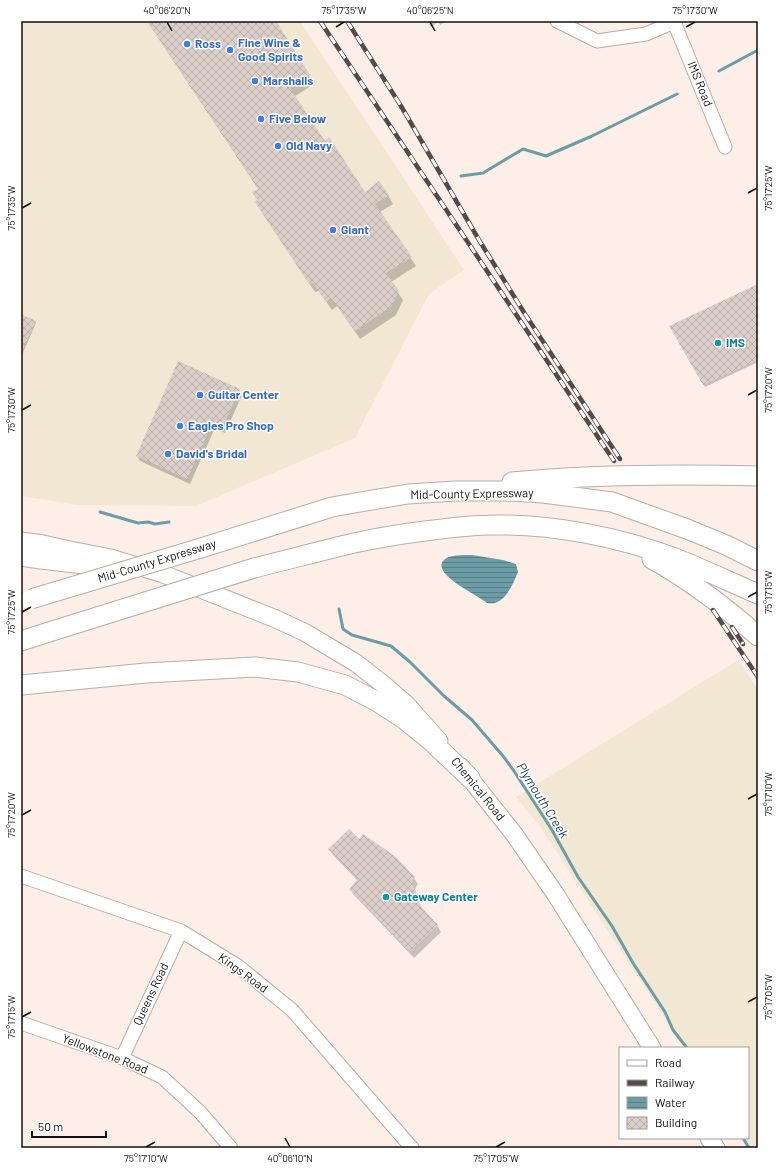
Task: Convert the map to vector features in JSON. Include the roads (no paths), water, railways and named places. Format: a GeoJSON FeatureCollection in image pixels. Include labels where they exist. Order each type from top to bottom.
{"type":"FeatureCollection","features":[{"type":"Feature","properties":{"kind":"highway"},"geometry":{"type":"LineString","coordinates":[[456,491],[547,478],[659,474],[758,476]]}},
{"type":"Feature","properties":{"kind":"highway","name":"Mid-County Expressway"},"geometry":{"type":"LineString","coordinates":[[26,600],[332,507],[408,494],[456,491],[543,493],[612,502],[687,529],[726,545],[758,561]]}},
{"type":"Feature","properties":{"kind":"highway"},"geometry":{"type":"LineString","coordinates":[[21,641],[254,568],[354,543],[458,526],[531,526],[568,531],[618,541],[674,558],[758,594]]}},
{"type":"Feature","properties":{"kind":"highway"},"geometry":{"type":"LineString","coordinates":[[618,541],[656,561],[694,586],[722,606],[758,636]]}},
{"type":"Feature","properties":{"kind":"highway"},"geometry":{"type":"LineString","coordinates":[[21,685],[146,673],[255,667],[298,672],[345,685],[376,701],[404,719],[432,742],[470,778]]}},
{"type":"Feature","properties":{"kind":"main road","name":"Chemical Road"},"geometry":{"type":"LineString","coordinates":[[21,541],[111,558],[164,574],[276,619],[304,632],[356,663],[406,704],[430,729],[514,834],[556,894],[651,1047]]}},
{"type":"Feature","properties":{"kind":"main road","name":"Chemical Road"},"geometry":{"type":"LineString","coordinates":[[21,557],[93,565],[145,577],[234,602]]}},
{"type":"Feature","properties":{"kind":"main road"},"geometry":{"type":"LineString","coordinates":[[710,1139],[716,1148]]}},
{"type":"Feature","properties":{"kind":"street"},"geometry":{"type":"LineString","coordinates":[[557,21],[597,41],[646,34],[675,21]]}},
{"type":"Feature","properties":{"kind":"street","name":"IMS Road"},"geometry":{"type":"LineString","coordinates":[[675,21],[726,147]]}},
{"type":"Feature","properties":{"kind":"street","name":"Kings Road"},"geometry":{"type":"LineString","coordinates":[[21,876],[181,931],[238,966],[292,1010],[412,1148]]}},
{"type":"Feature","properties":{"kind":"street","name":"Queens Road"},"geometry":{"type":"LineString","coordinates":[[122,1058],[181,931]]}},
{"type":"Feature","properties":{"kind":"street","name":"Yellowstone Road"},"geometry":{"type":"LineString","coordinates":[[21,1023],[122,1058],[162,1077],[200,1112],[231,1148]]}},
{"type":"Feature","properties":{"kind":"water"},"geometry":{"type":"Polygon","coordinates":[[[457,555],[472,555],[503,560],[516,564],[518,572],[507,594],[498,602],[487,603],[450,579],[441,567],[443,561],[449,557],[457,555]]]}},
{"type":"Feature","properties":{"kind":"waterway"},"geometry":{"type":"LineString","coordinates":[[719,71],[758,50]]}},
{"type":"Feature","properties":{"kind":"waterway"},"geometry":{"type":"LineString","coordinates":[[461,176],[483,173],[523,149],[546,156],[592,136],[677,94]]}},
{"type":"Feature","properties":{"kind":"waterway","name":"Plymouth Creek"},"geometry":{"type":"LineString","coordinates":[[100,512],[138,523],[148,522],[155,524],[169,522]]}},
{"type":"Feature","properties":{"kind":"waterway","name":"Plymouth Creek"},"geometry":{"type":"LineString","coordinates":[[339,609],[343,629],[352,635],[391,646],[472,720],[503,756],[552,830],[578,877],[612,926],[633,963],[665,1012],[673,1030],[686,1047]]}},
{"type":"Feature","properties":{"kind":"waterway","name":"Plymouth Creek"},"geometry":{"type":"LineString","coordinates":[[744,1139],[749,1148]]}},
{"type":"Feature","properties":{"kind":"railway"},"geometry":{"type":"LineString","coordinates":[[320,21],[614,461]]}},
{"type":"Feature","properties":{"kind":"railway"},"geometry":{"type":"LineString","coordinates":[[347,21],[401,106],[479,240],[525,314],[620,459]]}},
{"type":"Feature","properties":{"kind":"railway"},"geometry":{"type":"LineString","coordinates":[[713,610],[758,677]]}},
{"type":"Feature","properties":{"kind":"railway"},"geometry":{"type":"LineString","coordinates":[[732,627],[743,644]]}},
{"type":"Feature","properties":{"kind":"place","name":"Ross"},"geometry":{"type":"Point","coordinates":[187,44]}},
{"type":"Feature","properties":{"kind":"place","name":"Fine Wine & Good Spirits"},"geometry":{"type":"Point","coordinates":[230,50]}},
{"type":"Feature","properties":{"kind":"place","name":"Marshalls"},"geometry":{"type":"Point","coordinates":[255,81]}},
{"type":"Feature","properties":{"kind":"place","name":"Five Below"},"geometry":{"type":"Point","coordinates":[261,119]}},
{"type":"Feature","properties":{"kind":"place","name":"Old Navy"},"geometry":{"type":"Point","coordinates":[278,146]}},
{"type":"Feature","properties":{"kind":"place","name":"Giant"},"geometry":{"type":"Point","coordinates":[333,230]}},
{"type":"Feature","properties":{"kind":"place","name":"IMS"},"geometry":{"type":"Point","coordinates":[718,343]}},
{"type":"Feature","properties":{"kind":"place","name":"Guitar Center"},"geometry":{"type":"Point","coordinates":[200,395]}},
{"type":"Feature","properties":{"kind":"place","name":"Eagles Pro Shop"},"geometry":{"type":"Point","coordinates":[180,426]}},
{"type":"Feature","properties":{"kind":"place","name":"David's Bridal"},"geometry":{"type":"Point","coordinates":[168,454]}},
{"type":"Feature","properties":{"kind":"place","name":"Gateway Center"},"geometry":{"type":"Point","coordinates":[386,897]}}]}
